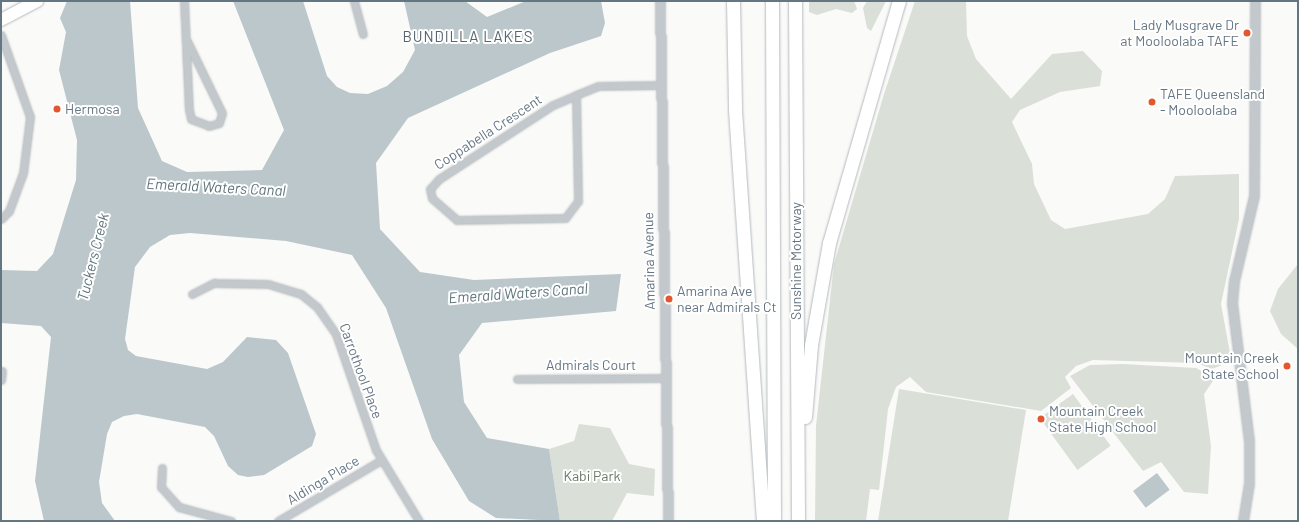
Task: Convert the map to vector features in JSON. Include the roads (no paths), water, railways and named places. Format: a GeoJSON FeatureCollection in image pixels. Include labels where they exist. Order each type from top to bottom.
{"type":"FeatureCollection","features":[{"type":"Feature","properties":{"kind":"highway"},"geometry":{"type":"LineString","coordinates":[[733,1],[735,118],[763,521]]}},
{"type":"Feature","properties":{"kind":"highway","name":"Sunshine Motorway"},"geometry":{"type":"LineString","coordinates":[[772,1],[774,521]]}},
{"type":"Feature","properties":{"kind":"highway","name":"Sunshine Motorway"},"geometry":{"type":"LineString","coordinates":[[795,1],[798,521]]}},
{"type":"Feature","properties":{"kind":"highway"},"geometry":{"type":"LineString","coordinates":[[798,456],[804,443],[811,345],[830,243],[900,1]]}},
{"type":"Feature","properties":{"kind":"main road"},"geometry":{"type":"LineString","coordinates":[[3,19],[25,1]]}},
{"type":"Feature","properties":{"kind":"main road"},"geometry":{"type":"LineString","coordinates":[[3,19],[37,1]]}},
{"type":"Feature","properties":{"kind":"street"},"geometry":{"type":"LineString","coordinates":[[184,1],[186,41],[191,119],[209,126],[218,123],[222,113],[186,41]]}},
{"type":"Feature","properties":{"kind":"street"},"geometry":{"type":"LineString","coordinates":[[354,1],[363,34]]}},
{"type":"Feature","properties":{"kind":"street","name":"Amarina Avenue"},"geometry":{"type":"LineString","coordinates":[[660,1],[668,521]]}},
{"type":"Feature","properties":{"kind":"street"},"geometry":{"type":"LineString","coordinates":[[1243,521],[1249,484],[1249,441],[1232,303],[1234,281],[1254,196],[1254,1]]}},
{"type":"Feature","properties":{"kind":"street"},"geometry":{"type":"LineString","coordinates":[[1,35],[30,117],[23,173],[9,212],[1,219]]}},
{"type":"Feature","properties":{"kind":"street","name":"Coppabella Crescent"},"geometry":{"type":"LineString","coordinates":[[576,95],[578,201],[565,218],[457,220],[432,198],[430,189],[439,179],[553,105],[576,95],[598,86],[661,85]]}},
{"type":"Feature","properties":{"kind":"street","name":"Carrothool Place"},"geometry":{"type":"LineString","coordinates":[[192,294],[214,283],[268,284],[287,288],[310,300],[328,319],[336,334],[381,460],[419,521]]}},
{"type":"Feature","properties":{"kind":"street"},"geometry":{"type":"LineString","coordinates":[[1,380],[2,371]]}},
{"type":"Feature","properties":{"kind":"street","name":"Admirals Court"},"geometry":{"type":"LineString","coordinates":[[517,379],[665,378]]}},
{"type":"Feature","properties":{"kind":"street","name":"Aldinga Place"},"geometry":{"type":"LineString","coordinates":[[278,521],[381,460]]}},
{"type":"Feature","properties":{"kind":"street"},"geometry":{"type":"LineString","coordinates":[[162,468],[161,487],[179,507],[231,521]]}},
{"type":"Feature","properties":{"kind":"water"},"geometry":{"type":"Polygon","coordinates":[[[67,1],[130,1],[138,108],[162,161],[187,172],[262,170],[284,130],[233,1],[303,1],[327,76],[337,87],[350,93],[368,94],[387,86],[403,72],[415,50],[404,1],[465,1],[487,17],[526,1],[601,1],[605,23],[601,36],[550,53],[408,118],[376,163],[380,229],[420,272],[474,280],[621,274],[616,311],[482,323],[459,355],[464,402],[487,438],[549,449],[560,521],[496,518],[469,501],[432,439],[386,308],[352,255],[286,241],[190,233],[170,235],[150,247],[135,267],[125,339],[128,350],[136,356],[207,369],[223,362],[247,337],[276,340],[288,353],[316,434],[312,446],[264,475],[248,477],[238,475],[228,466],[214,436],[205,427],[137,414],[124,416],[112,422],[107,434],[99,482],[102,503],[115,521],[44,521],[35,481],[51,337],[41,326],[1,323],[1,270],[37,271],[53,254],[76,180],[77,140],[59,70],[66,32],[60,18],[67,1]]]}},
{"type":"Feature","properties":{"kind":"water"},"geometry":{"type":"Polygon","coordinates":[[[1157,473],[1170,490],[1146,508],[1133,491],[1157,473]]]}},
{"type":"Feature","properties":{"kind":"place","name":"Lady Musgrave Dr at Mooloolaba TAFE"},"geometry":{"type":"Point","coordinates":[1247,33]}},
{"type":"Feature","properties":{"kind":"place","name":"TAFE Queensland - Mooloolaba"},"geometry":{"type":"Point","coordinates":[1152,102]}},
{"type":"Feature","properties":{"kind":"place","name":"Hermosa"},"geometry":{"type":"Point","coordinates":[57,109]}},
{"type":"Feature","properties":{"kind":"place","name":"Amarina Ave near Admirals Ct"},"geometry":{"type":"Point","coordinates":[669,299]}},
{"type":"Feature","properties":{"kind":"place","name":"Mountain Creek State School"},"geometry":{"type":"Point","coordinates":[1287,366]}},
{"type":"Feature","properties":{"kind":"place","name":"Mountain Creek State High School"},"geometry":{"type":"Point","coordinates":[1041,419]}},
{"type":"Feature","properties":{"kind":"district","name":"BUNDILLA LAKES"},"geometry":{"type":"Point","coordinates":[468,37]}},
{"type":"Feature","properties":{"kind":"water label","name":"Emerald Waters Canal"},"geometry":{"type":"Point","coordinates":[216,187]}},
{"type":"Feature","properties":{"kind":"water label","name":"Tuckers Creek"},"geometry":{"type":"Point","coordinates":[93,257]}},
{"type":"Feature","properties":{"kind":"water label","name":"Emerald Waters Canal"},"geometry":{"type":"Point","coordinates":[518,293]}},
{"type":"Feature","properties":{"kind":"park label","name":"Kabi Park"},"geometry":{"type":"Point","coordinates":[592,476]}}]}
